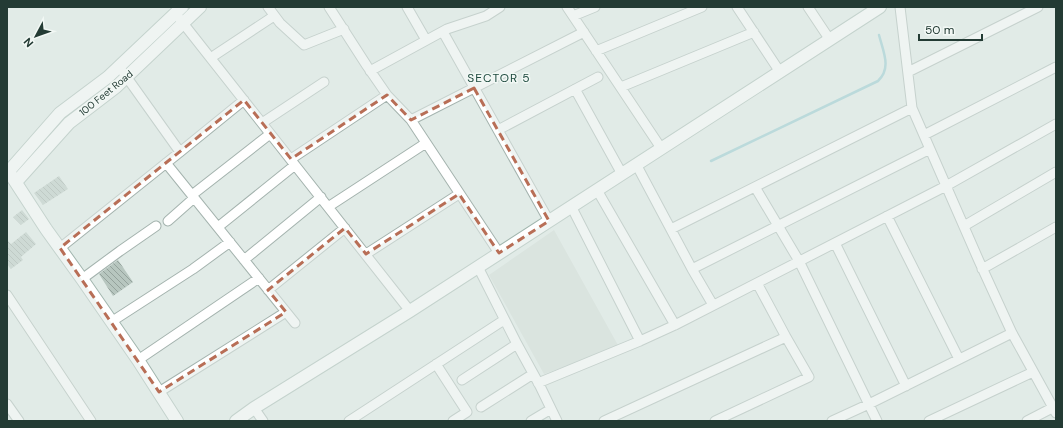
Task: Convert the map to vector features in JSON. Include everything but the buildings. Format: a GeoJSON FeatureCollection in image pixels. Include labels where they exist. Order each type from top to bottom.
{"type":"FeatureCollection","features":[{"type":"Feature","properties":{"kind":"street","name":"100 Feet Road"},"geometry":{"type":"LineString","coordinates":[[16,182],[69,123],[116,87],[200,7]]}},
{"type":"Feature","properties":{"kind":"street"},"geometry":{"type":"LineString","coordinates":[[268,7],[280,23],[304,45],[344,29]]}},
{"type":"Feature","properties":{"kind":"street"},"geometry":{"type":"LineString","coordinates":[[329,7],[387,95],[411,120],[499,253]]}},
{"type":"Feature","properties":{"kind":"street"},"geometry":{"type":"LineString","coordinates":[[407,7],[426,40]]}},
{"type":"Feature","properties":{"kind":"street"},"geometry":{"type":"LineString","coordinates":[[370,71],[447,29],[486,16],[500,7]]}},
{"type":"Feature","properties":{"kind":"street"},"geometry":{"type":"LineString","coordinates":[[567,7],[661,148]]}},
{"type":"Feature","properties":{"kind":"street"},"geometry":{"type":"LineString","coordinates":[[573,16],[596,7]]}},
{"type":"Feature","properties":{"kind":"street"},"geometry":{"type":"LineString","coordinates":[[596,51],[702,7]]}},
{"type":"Feature","properties":{"kind":"street"},"geometry":{"type":"LineString","coordinates":[[737,7],[780,72]]}},
{"type":"Feature","properties":{"kind":"street"},"geometry":{"type":"LineString","coordinates":[[808,7],[830,40]]}},
{"type":"Feature","properties":{"kind":"street"},"geometry":{"type":"LineString","coordinates":[[236,421],[254,408],[410,311],[880,7]]}},
{"type":"Feature","properties":{"kind":"street"},"geometry":{"type":"LineString","coordinates":[[900,7],[912,108],[982,269],[1012,333],[1055,409],[1027,421]]}},
{"type":"Feature","properties":{"kind":"street"},"geometry":{"type":"LineString","coordinates":[[908,72],[1038,7]]}},
{"type":"Feature","properties":{"kind":"street","name":"100 Feet Road"},"geometry":{"type":"LineString","coordinates":[[8,170],[60,113],[108,77],[179,10]]}},
{"type":"Feature","properties":{"kind":"street"},"geometry":{"type":"LineString","coordinates":[[179,10],[183,23],[410,311]]}},
{"type":"Feature","properties":{"kind":"street"},"geometry":{"type":"LineString","coordinates":[[215,55],[274,16]]}},
{"type":"Feature","properties":{"kind":"street"},"geometry":{"type":"LineString","coordinates":[[443,32],[548,221]]}},
{"type":"Feature","properties":{"kind":"street"},"geometry":{"type":"LineString","coordinates":[[411,120],[584,32]]}},
{"type":"Feature","properties":{"kind":"street"},"geometry":{"type":"LineString","coordinates":[[621,87],[754,32]]}},
{"type":"Feature","properties":{"kind":"street"},"geometry":{"type":"LineString","coordinates":[[119,67],[180,152]]}},
{"type":"Feature","properties":{"kind":"street"},"geometry":{"type":"LineString","coordinates":[[924,135],[1056,67]]}},
{"type":"Feature","properties":{"kind":"street"},"geometry":{"type":"LineString","coordinates":[[498,130],[598,76]]}},
{"type":"Feature","properties":{"kind":"street"},"geometry":{"type":"LineString","coordinates":[[262,124],[324,82]]}},
{"type":"Feature","properties":{"kind":"street"},"geometry":{"type":"LineString","coordinates":[[575,89],[622,174]]}},
{"type":"Feature","properties":{"kind":"street"},"geometry":{"type":"LineString","coordinates":[[218,227],[293,162],[387,95]]}},
{"type":"Feature","properties":{"kind":"street"},"geometry":{"type":"LineString","coordinates":[[60,248],[244,100]]}},
{"type":"Feature","properties":{"kind":"street"},"geometry":{"type":"LineString","coordinates":[[671,229],[912,108]]}},
{"type":"Feature","properties":{"kind":"street"},"geometry":{"type":"LineString","coordinates":[[538,383],[640,342],[675,325],[946,186],[1056,124]]}},
{"type":"Feature","properties":{"kind":"street"},"geometry":{"type":"LineString","coordinates":[[168,221],[193,197],[270,134]]}},
{"type":"Feature","properties":{"kind":"street"},"geometry":{"type":"LineString","coordinates":[[328,207],[426,142]]}},
{"type":"Feature","properties":{"kind":"street"},"geometry":{"type":"LineString","coordinates":[[692,269],[930,149]]}},
{"type":"Feature","properties":{"kind":"street"},"geometry":{"type":"LineString","coordinates":[[166,163],[295,323]]}},
{"type":"Feature","properties":{"kind":"street"},"geometry":{"type":"LineString","coordinates":[[636,164],[713,305]]}},
{"type":"Feature","properties":{"kind":"street"},"geometry":{"type":"LineString","coordinates":[[8,170],[46,229],[138,360],[177,421]]}},
{"type":"Feature","properties":{"kind":"street"},"geometry":{"type":"LineString","coordinates":[[964,226],[1056,172]]}},
{"type":"Feature","properties":{"kind":"street"},"geometry":{"type":"LineString","coordinates":[[755,187],[798,261],[877,421]]}},
{"type":"Feature","properties":{"kind":"street"},"geometry":{"type":"LineString","coordinates":[[597,190],[675,325]]}},
{"type":"Feature","properties":{"kind":"street"},"geometry":{"type":"LineString","coordinates":[[366,254],[459,194]]}},
{"type":"Feature","properties":{"kind":"street"},"geometry":{"type":"LineString","coordinates":[[244,260],[321,197]]}},
{"type":"Feature","properties":{"kind":"street"},"geometry":{"type":"LineString","coordinates":[[572,206],[640,342]]}},
{"type":"Feature","properties":{"kind":"street"},"geometry":{"type":"LineString","coordinates":[[887,216],[959,359]]}},
{"type":"Feature","properties":{"kind":"street"},"geometry":{"type":"LineString","coordinates":[[82,279],[156,226]]}},
{"type":"Feature","properties":{"kind":"street"},"geometry":{"type":"LineString","coordinates":[[982,269],[1056,227]]}},
{"type":"Feature","properties":{"kind":"street"},"geometry":{"type":"LineString","coordinates":[[268,290],[345,228]]}},
{"type":"Feature","properties":{"kind":"street"},"geometry":{"type":"LineString","coordinates":[[111,322],[193,269],[230,242]]}},
{"type":"Feature","properties":{"kind":"street"},"geometry":{"type":"LineString","coordinates":[[835,243],[906,386]]}},
{"type":"Feature","properties":{"kind":"street"},"geometry":{"type":"LineString","coordinates":[[478,267],[557,421]]}},
{"type":"Feature","properties":{"kind":"street"},"geometry":{"type":"LineString","coordinates":[[138,360],[259,278]]}},
{"type":"Feature","properties":{"kind":"street"},"geometry":{"type":"LineString","coordinates":[[716,421],[809,378],[757,283]]}},
{"type":"Feature","properties":{"kind":"street"},"geometry":{"type":"LineString","coordinates":[[7,295],[91,421]]}},
{"type":"Feature","properties":{"kind":"street"},"geometry":{"type":"LineString","coordinates":[[159,392],[286,312]]}},
{"type":"Feature","properties":{"kind":"street"},"geometry":{"type":"LineString","coordinates":[[349,421],[504,320]]}},
{"type":"Feature","properties":{"kind":"street"},"geometry":{"type":"LineString","coordinates":[[832,421],[1012,333]]}},
{"type":"Feature","properties":{"kind":"street"},"geometry":{"type":"LineString","coordinates":[[604,421],[786,337]]}},
{"type":"Feature","properties":{"kind":"street"},"geometry":{"type":"LineString","coordinates":[[462,380],[517,344]]}},
{"type":"Feature","properties":{"kind":"street"},"geometry":{"type":"LineString","coordinates":[[436,364],[467,412],[453,421]]}},
{"type":"Feature","properties":{"kind":"street"},"geometry":{"type":"LineString","coordinates":[[929,421],[1034,372]]}},
{"type":"Feature","properties":{"kind":"street"},"geometry":{"type":"LineString","coordinates":[[481,407],[532,374]]}},
{"type":"Feature","properties":{"kind":"street"},"geometry":{"type":"LineString","coordinates":[[7,404],[19,421]]}},
{"type":"Feature","properties":{"kind":"street"},"geometry":{"type":"LineString","coordinates":[[254,408],[263,421]]}},
{"type":"Feature","properties":{"kind":"street"},"geometry":{"type":"LineString","coordinates":[[531,421],[551,409]]}},
{"type":"Feature","properties":{"kind":"highlighted area"},"geometry":{"type":"Polygon","coordinates":[[[474,88],[549,221],[499,253],[459,194],[366,254],[345,228],[268,290],[286,312],[159,392],[60,248],[244,100],[291,159],[387,95],[411,120],[474,88]]]}},
{"type":"Feature","properties":{"kind":"shaded area"},"geometry":{"type":"Polygon","coordinates":[[[554,230],[619,347],[544,374],[489,275],[554,230]]]}},
{"type":"Feature","properties":{"kind":"waterway"},"geometry":{"type":"LineString","coordinates":[[711,161],[878,81],[885,71],[886,65],[879,35]]}},
{"type":"Feature","properties":{"kind":"district","name":"SECTOR 5"},"geometry":{"type":"Point","coordinates":[499,78]}}]}
